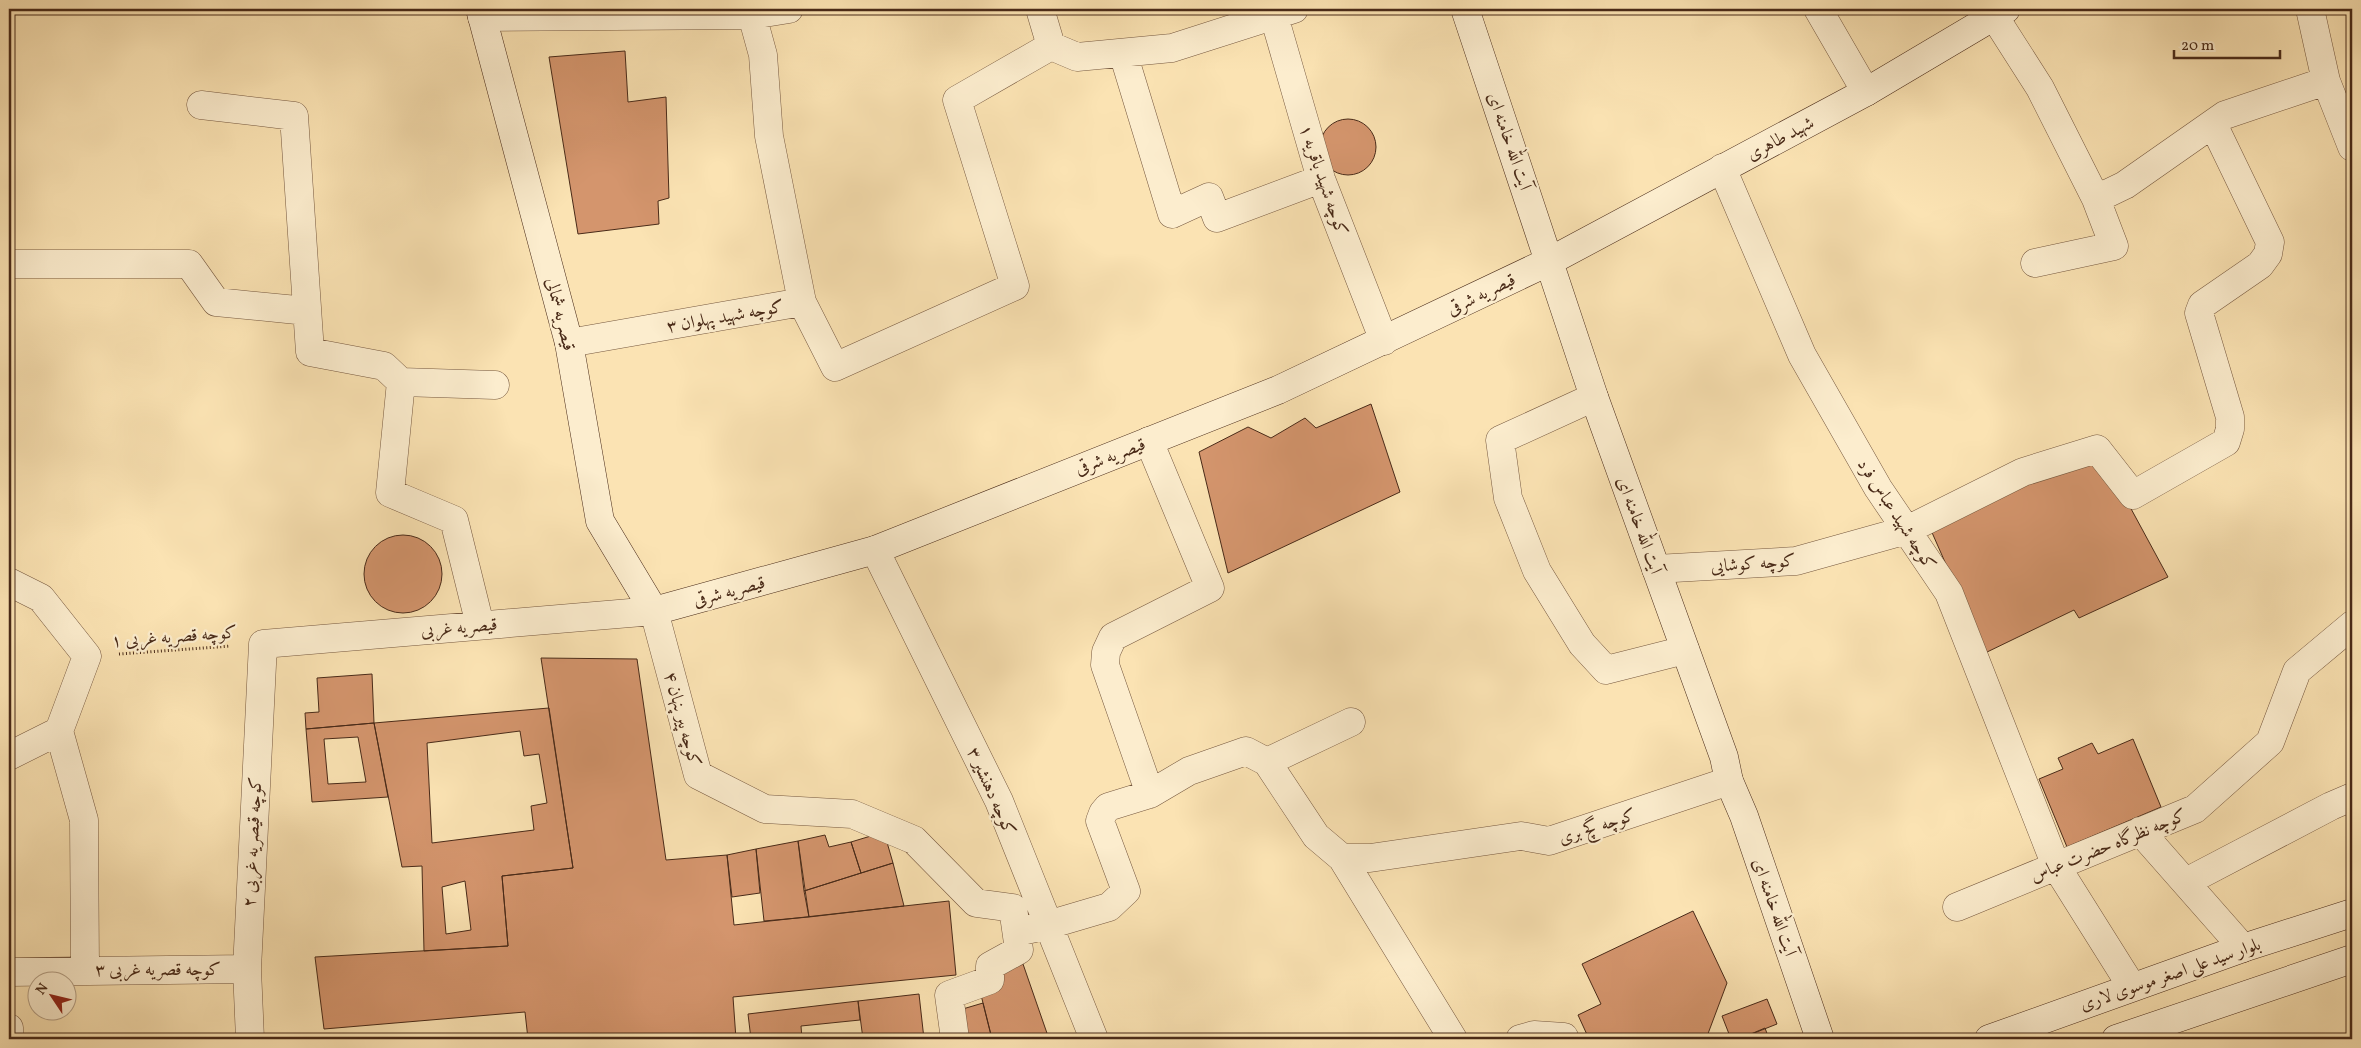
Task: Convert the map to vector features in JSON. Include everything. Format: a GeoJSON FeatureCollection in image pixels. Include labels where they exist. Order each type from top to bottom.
{"type":"FeatureCollection","features":[{"type":"Feature","properties":{"kind":"street"},"geometry":{"type":"LineString","coordinates":[[481,13],[752,14],[789,9]]}},
{"type":"Feature","properties":{"kind":"street"},"geometry":{"type":"LineString","coordinates":[[1040,9],[1050,46]]}},
{"type":"Feature","properties":{"kind":"street","name":"آیت الله خامنه ای"},"geometry":{"type":"LineString","coordinates":[[1466,9],[1594,397],[1724,757],[1729,782],[1744,816],[1820,1039]]}},
{"type":"Feature","properties":{"kind":"street"},"geometry":{"type":"LineString","coordinates":[[1818,9],[1866,92]]}},
{"type":"Feature","properties":{"kind":"street"},"geometry":{"type":"LineString","coordinates":[[2310,9],[2326,82],[2352,147]]}},
{"type":"Feature","properties":{"kind":"street"},"geometry":{"type":"LineString","coordinates":[[1050,46],[1077,57],[1172,48],[1284,12]]}},
{"type":"Feature","properties":{"kind":"street","name":"کوچه شهید باقریه ۱"},"geometry":{"type":"LineString","coordinates":[[1284,12],[1321,179],[1384,342]]}},
{"type":"Feature","properties":{"kind":"street"},"geometry":{"type":"LineString","coordinates":[[2000,12],[2096,199],[2114,246],[2035,263]]}},
{"type":"Feature","properties":{"kind":"street","name":"شهید طاهری"},"geometry":{"type":"LineString","coordinates":[[1550,261],[1866,92],[2000,12]]}},
{"type":"Feature","properties":{"kind":"street","name":"قیصریه شمالی"},"geometry":{"type":"LineString","coordinates":[[481,13],[569,343],[600,521],[654,611]]}},
{"type":"Feature","properties":{"kind":"street","name":"کوچه شهید پهلوان ۳"},"geometry":{"type":"LineString","coordinates":[[569,343],[802,302],[769,136],[763,55],[752,14]]}},
{"type":"Feature","properties":{"kind":"street"},"geometry":{"type":"LineString","coordinates":[[802,302],[835,367],[1015,286],[957,100],[1050,46]]}},
{"type":"Feature","properties":{"kind":"street"},"geometry":{"type":"LineString","coordinates":[[1123,53],[1172,214],[1209,198],[1217,218],[1321,179]]}},
{"type":"Feature","properties":{"kind":"street"},"geometry":{"type":"LineString","coordinates":[[2096,199],[2125,185],[2225,115],[2326,82]]}},
{"type":"Feature","properties":{"kind":"street"},"geometry":{"type":"LineString","coordinates":[[201,105],[294,116],[310,352],[384,366],[401,382],[495,385]]}},
{"type":"Feature","properties":{"kind":"street","name":"کوچه کوشایی"},"geometry":{"type":"LineString","coordinates":[[1656,569],[1796,561],[1907,530],[2023,472],[2097,449],[2133,495],[2226,442],[2230,429],[2230,417],[2199,313],[2202,306],[2260,265],[2268,254],[2270,242],[2213,124]]}},
{"type":"Feature","properties":{"kind":"street","name":"کوچه شهید عباس فرد"},"geometry":{"type":"LineString","coordinates":[[1722,168],[1802,356],[1878,488],[1950,593],[2056,866],[2132,987]]}},
{"type":"Feature","properties":{"kind":"street","name":"قیصریه شرقی"},"geometry":{"type":"LineString","coordinates":[[654,611],[875,550],[1278,390],[1384,342],[1550,261]]}},
{"type":"Feature","properties":{"kind":"street"},"geometry":{"type":"LineString","coordinates":[[9,264],[189,264],[216,302],[307,311]]}},
{"type":"Feature","properties":{"kind":"street"},"geometry":{"type":"LineString","coordinates":[[401,382],[390,493],[454,520],[480,625]]}},
{"type":"Feature","properties":{"kind":"street"},"geometry":{"type":"LineString","coordinates":[[1594,397],[1500,440],[1508,498],[1537,572],[1582,644],[1606,670],[1685,650]]}},
{"type":"Feature","properties":{"kind":"street"},"geometry":{"type":"LineString","coordinates":[[1149,441],[1210,588],[1113,637],[1106,652],[1105,665],[1150,794]]}},
{"type":"Feature","properties":{"kind":"street","name":"کوچه دهنشیر ۳"},"geometry":{"type":"LineString","coordinates":[[875,550],[999,801],[1094,1039]]}},
{"type":"Feature","properties":{"kind":"street"},"geometry":{"type":"LineString","coordinates":[[9,582],[41,598],[87,656],[58,731],[84,820],[85,970]]}},
{"type":"Feature","properties":{"kind":"street","name":"قیصریه غربی"},"geometry":{"type":"LineString","coordinates":[[263,644],[654,611]]}},
{"type":"Feature","properties":{"kind":"street","name":"کوچه پیر پنهان ۴"},"geometry":{"type":"LineString","coordinates":[[654,611],[698,775],[766,809],[852,814],[914,840],[976,903],[1013,908],[1019,950],[990,966],[990,980],[949,995],[954,1039]]}},
{"type":"Feature","properties":{"kind":"street","name":"کوچه نظرگاه حضرت عباس"},"geometry":{"type":"LineString","coordinates":[[1957,907],[2195,809],[2270,742],[2297,671],[2352,625]]}},
{"type":"Feature","properties":{"kind":"street","name":"کوچه قیصریه غربی ۲"},"geometry":{"type":"LineString","coordinates":[[250,1039],[247,969],[263,644]]}},
{"type":"Feature","properties":{"kind":"street"},"geometry":{"type":"LineString","coordinates":[[1266,762],[1351,722]]}},
{"type":"Feature","properties":{"kind":"street"},"geometry":{"type":"LineString","coordinates":[[9,756],[58,731]]}},
{"type":"Feature","properties":{"kind":"street"},"geometry":{"type":"LineString","coordinates":[[1017,932],[1109,907],[1126,890],[1100,821],[1102,813],[1108,807],[1150,794],[1189,771],[1246,751],[1266,762],[1316,836],[1342,858],[1453,1039]]}},
{"type":"Feature","properties":{"kind":"street","name":"کوچه گچ بری"},"geometry":{"type":"LineString","coordinates":[[1342,858],[1370,858],[1522,836],[1550,841],[1729,782]]}},
{"type":"Feature","properties":{"kind":"street"},"geometry":{"type":"LineString","coordinates":[[2186,882],[2331,806],[2352,797]]}},
{"type":"Feature","properties":{"kind":"street"},"geometry":{"type":"LineString","coordinates":[[2140,831],[2243,948]]}},
{"type":"Feature","properties":{"kind":"street","name":"بلوار سید علی اصغر موسوی لاری"},"geometry":{"type":"LineString","coordinates":[[1989,1039],[2243,948],[2352,913]]}},
{"type":"Feature","properties":{"kind":"street"},"geometry":{"type":"LineString","coordinates":[[2116,1039],[2352,959]]}},
{"type":"Feature","properties":{"kind":"street","name":"کوچه قصریه غربی ۳"},"geometry":{"type":"LineString","coordinates":[[9,972],[247,969]]}},
{"type":"Feature","properties":{"kind":"street"},"geometry":{"type":"LineString","coordinates":[[9,1028],[10,1039]]}},
{"type":"Feature","properties":{"kind":"street"},"geometry":{"type":"LineString","coordinates":[[1520,1039],[1534,1035],[1564,1037],[1565,1039]]}},
{"type":"Feature","properties":{"kind":"path","name":"کوچه قصریه غربی ۱"},"geometry":{"type":"LineString","coordinates":[[87,656],[263,644]]}},
{"type":"Feature","properties":{"kind":"building"},"geometry":{"type":"Polygon","coordinates":[[[625,51],[628,102],[666,97],[669,198],[658,201],[659,224],[578,234],[549,57],[625,51]]]}},
{"type":"Feature","properties":{"kind":"building"},"geometry":{"type":"Polygon","coordinates":[[[1343,119],[1353,119],[1368,127],[1374,136],[1376,147],[1374,158],[1368,167],[1353,175],[1343,175],[1332,170],[1325,163],[1320,152],[1320,142],[1325,131],[1332,124],[1343,119]]]}},
{"type":"Feature","properties":{"kind":"building"},"geometry":{"type":"Polygon","coordinates":[[[1371,404],[1400,492],[1228,573],[1199,452],[1248,427],[1271,438],[1305,418],[1316,428],[1371,404]]]}},
{"type":"Feature","properties":{"kind":"building"},"geometry":{"type":"Polygon","coordinates":[[[2093,456],[2116,481],[2168,577],[2079,618],[2074,610],[1985,653],[1930,528],[2093,456]]]}},
{"type":"Feature","properties":{"kind":"building"},"geometry":{"type":"Polygon","coordinates":[[[403,535],[418,538],[431,546],[439,559],[442,574],[439,589],[431,602],[418,610],[403,613],[388,610],[375,602],[367,589],[364,574],[367,559],[375,546],[388,538],[403,535]]]}},
{"type":"Feature","properties":{"kind":"building"},"geometry":{"type":"Polygon","coordinates":[[[541,658],[637,659],[666,860],[727,855],[734,925],[949,901],[956,975],[733,997],[736,1039],[528,1039],[525,1012],[324,1029],[315,957],[508,946],[502,876],[573,868],[541,658]]]}},
{"type":"Feature","properties":{"kind":"building"},"geometry":{"type":"Polygon","coordinates":[[[372,674],[374,723],[306,729],[305,713],[319,712],[317,678],[372,674]]]}},
{"type":"Feature","properties":{"kind":"building"},"geometry":{"type":"Polygon","coordinates":[[[549,708],[573,868],[502,876],[508,946],[424,951],[422,866],[402,867],[374,723],[549,708]],[[520,731],[427,743],[432,843],[534,830],[531,806],[547,803],[539,754],[524,756],[520,731]],[[465,881],[442,887],[446,934],[471,930],[465,881]]]}},
{"type":"Feature","properties":{"kind":"building"},"geometry":{"type":"Polygon","coordinates":[[[374,723],[388,797],[312,802],[306,729],[374,723]],[[358,737],[324,739],[328,784],[366,782],[358,737]]]}},
{"type":"Feature","properties":{"kind":"building"},"geometry":{"type":"Polygon","coordinates":[[[2133,739],[2161,807],[2067,847],[2039,779],[2063,769],[2058,758],[2092,743],[2098,754],[2133,739]]]}},
{"type":"Feature","properties":{"kind":"building"},"geometry":{"type":"Polygon","coordinates":[[[884,832],[893,863],[861,873],[851,842],[884,832]]]}},
{"type":"Feature","properties":{"kind":"building"},"geometry":{"type":"Polygon","coordinates":[[[825,835],[829,847],[851,842],[861,873],[804,891],[798,841],[825,835]]]}},
{"type":"Feature","properties":{"kind":"building"},"geometry":{"type":"Polygon","coordinates":[[[798,841],[809,917],[764,921],[756,849],[798,841]]]}},
{"type":"Feature","properties":{"kind":"building"},"geometry":{"type":"Polygon","coordinates":[[[756,849],[760,893],[732,897],[727,855],[756,849]]]}},
{"type":"Feature","properties":{"kind":"building"},"geometry":{"type":"Polygon","coordinates":[[[893,863],[904,906],[809,917],[804,891],[893,863]]]}},
{"type":"Feature","properties":{"kind":"building"},"geometry":{"type":"Polygon","coordinates":[[[1693,911],[1727,983],[1706,1039],[1589,1039],[1578,1015],[1601,1004],[1582,964],[1693,911]]]}},
{"type":"Feature","properties":{"kind":"building"},"geometry":{"type":"Polygon","coordinates":[[[1023,964],[1049,1039],[992,1039],[980,991],[999,975],[1023,964]]]}},
{"type":"Feature","properties":{"kind":"building"},"geometry":{"type":"Polygon","coordinates":[[[919,994],[924,1039],[863,1039],[858,1001],[919,994]]]}},
{"type":"Feature","properties":{"kind":"building"},"geometry":{"type":"Polygon","coordinates":[[[1767,999],[1777,1024],[1739,1039],[1731,1039],[1722,1016],[1767,999]]]}},
{"type":"Feature","properties":{"kind":"building"},"geometry":{"type":"Polygon","coordinates":[[[858,1001],[860,1020],[801,1026],[802,1039],[751,1039],[748,1014],[858,1001]]]}},
{"type":"Feature","properties":{"kind":"building"},"geometry":{"type":"Polygon","coordinates":[[[983,1003],[992,1039],[962,1039],[956,1011],[983,1003]]]}},
{"type":"Feature","properties":{"kind":"building"},"geometry":{"type":"Polygon","coordinates":[[[1765,1028],[1769,1039],[1739,1039],[1765,1028]]]}}]}
